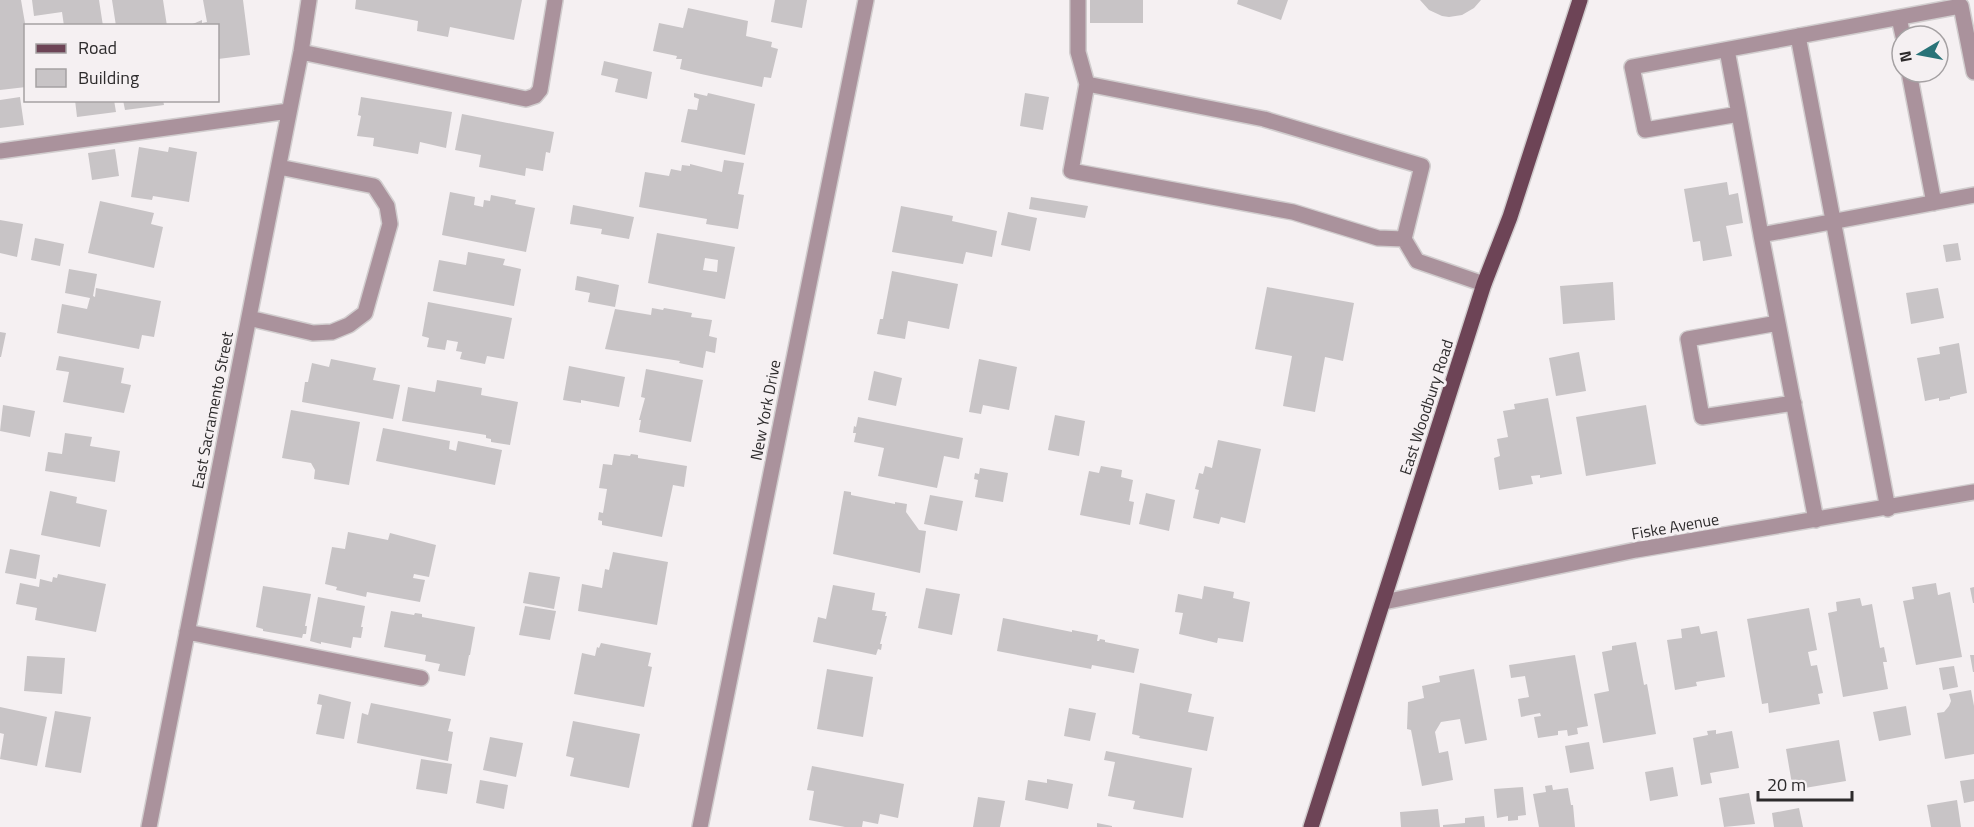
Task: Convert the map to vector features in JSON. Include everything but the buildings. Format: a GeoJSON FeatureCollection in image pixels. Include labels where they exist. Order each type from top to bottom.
{"type":"FeatureCollection","features":[{"type":"Feature","properties":{"kind":"main road","name":"East Woodbury Road"},"geometry":{"type":"LineString","coordinates":[[1311,827],[1484,284],[1510,217],[1580,0]]}},
{"type":"Feature","properties":{"kind":"street","name":"East Sacramento Street"},"geometry":{"type":"LineString","coordinates":[[149,827],[290,111],[309,0]]}},
{"type":"Feature","properties":{"kind":"street"},"geometry":{"type":"LineString","coordinates":[[301,52],[526,99],[536,96],[540,90],[555,0]]}},
{"type":"Feature","properties":{"kind":"street","name":"New York Drive"},"geometry":{"type":"LineString","coordinates":[[700,827],[866,0]]}},
{"type":"Feature","properties":{"kind":"street"},"geometry":{"type":"LineString","coordinates":[[1078,0],[1078,52],[1087,84],[1071,171],[1293,212],[1378,237],[1404,239]]}},
{"type":"Feature","properties":{"kind":"street"},"geometry":{"type":"LineString","coordinates":[[1739,114],[1645,130],[1632,67],[1961,6],[1974,72]]}},
{"type":"Feature","properties":{"kind":"street"},"geometry":{"type":"LineString","coordinates":[[1899,18],[1900,24]]}},
{"type":"Feature","properties":{"kind":"street"},"geometry":{"type":"LineString","coordinates":[[1798,36],[1888,508]]}},
{"type":"Feature","properties":{"kind":"street"},"geometry":{"type":"LineString","coordinates":[[1727,50],[1816,520]]}},
{"type":"Feature","properties":{"kind":"street"},"geometry":{"type":"LineString","coordinates":[[1087,84],[1264,119],[1422,166],[1404,239],[1417,261],[1484,284]]}},
{"type":"Feature","properties":{"kind":"street"},"geometry":{"type":"LineString","coordinates":[[1911,84],[1934,203]]}},
{"type":"Feature","properties":{"kind":"street"},"geometry":{"type":"LineString","coordinates":[[0,151],[290,111]]}},
{"type":"Feature","properties":{"kind":"street"},"geometry":{"type":"LineString","coordinates":[[249,318],[313,333],[332,332],[349,325],[365,313],[390,224],[387,206],[374,186],[279,167]]}},
{"type":"Feature","properties":{"kind":"street"},"geometry":{"type":"LineString","coordinates":[[1761,235],[1974,195]]}},
{"type":"Feature","properties":{"kind":"street"},"geometry":{"type":"LineString","coordinates":[[1778,322],[1688,339],[1702,417],[1794,403]]}},
{"type":"Feature","properties":{"kind":"street","name":"Fiske Avenue"},"geometry":{"type":"LineString","coordinates":[[1384,602],[1636,550],[1974,492]]}},
{"type":"Feature","properties":{"kind":"street"},"geometry":{"type":"LineString","coordinates":[[187,632],[421,678]]}}]}
